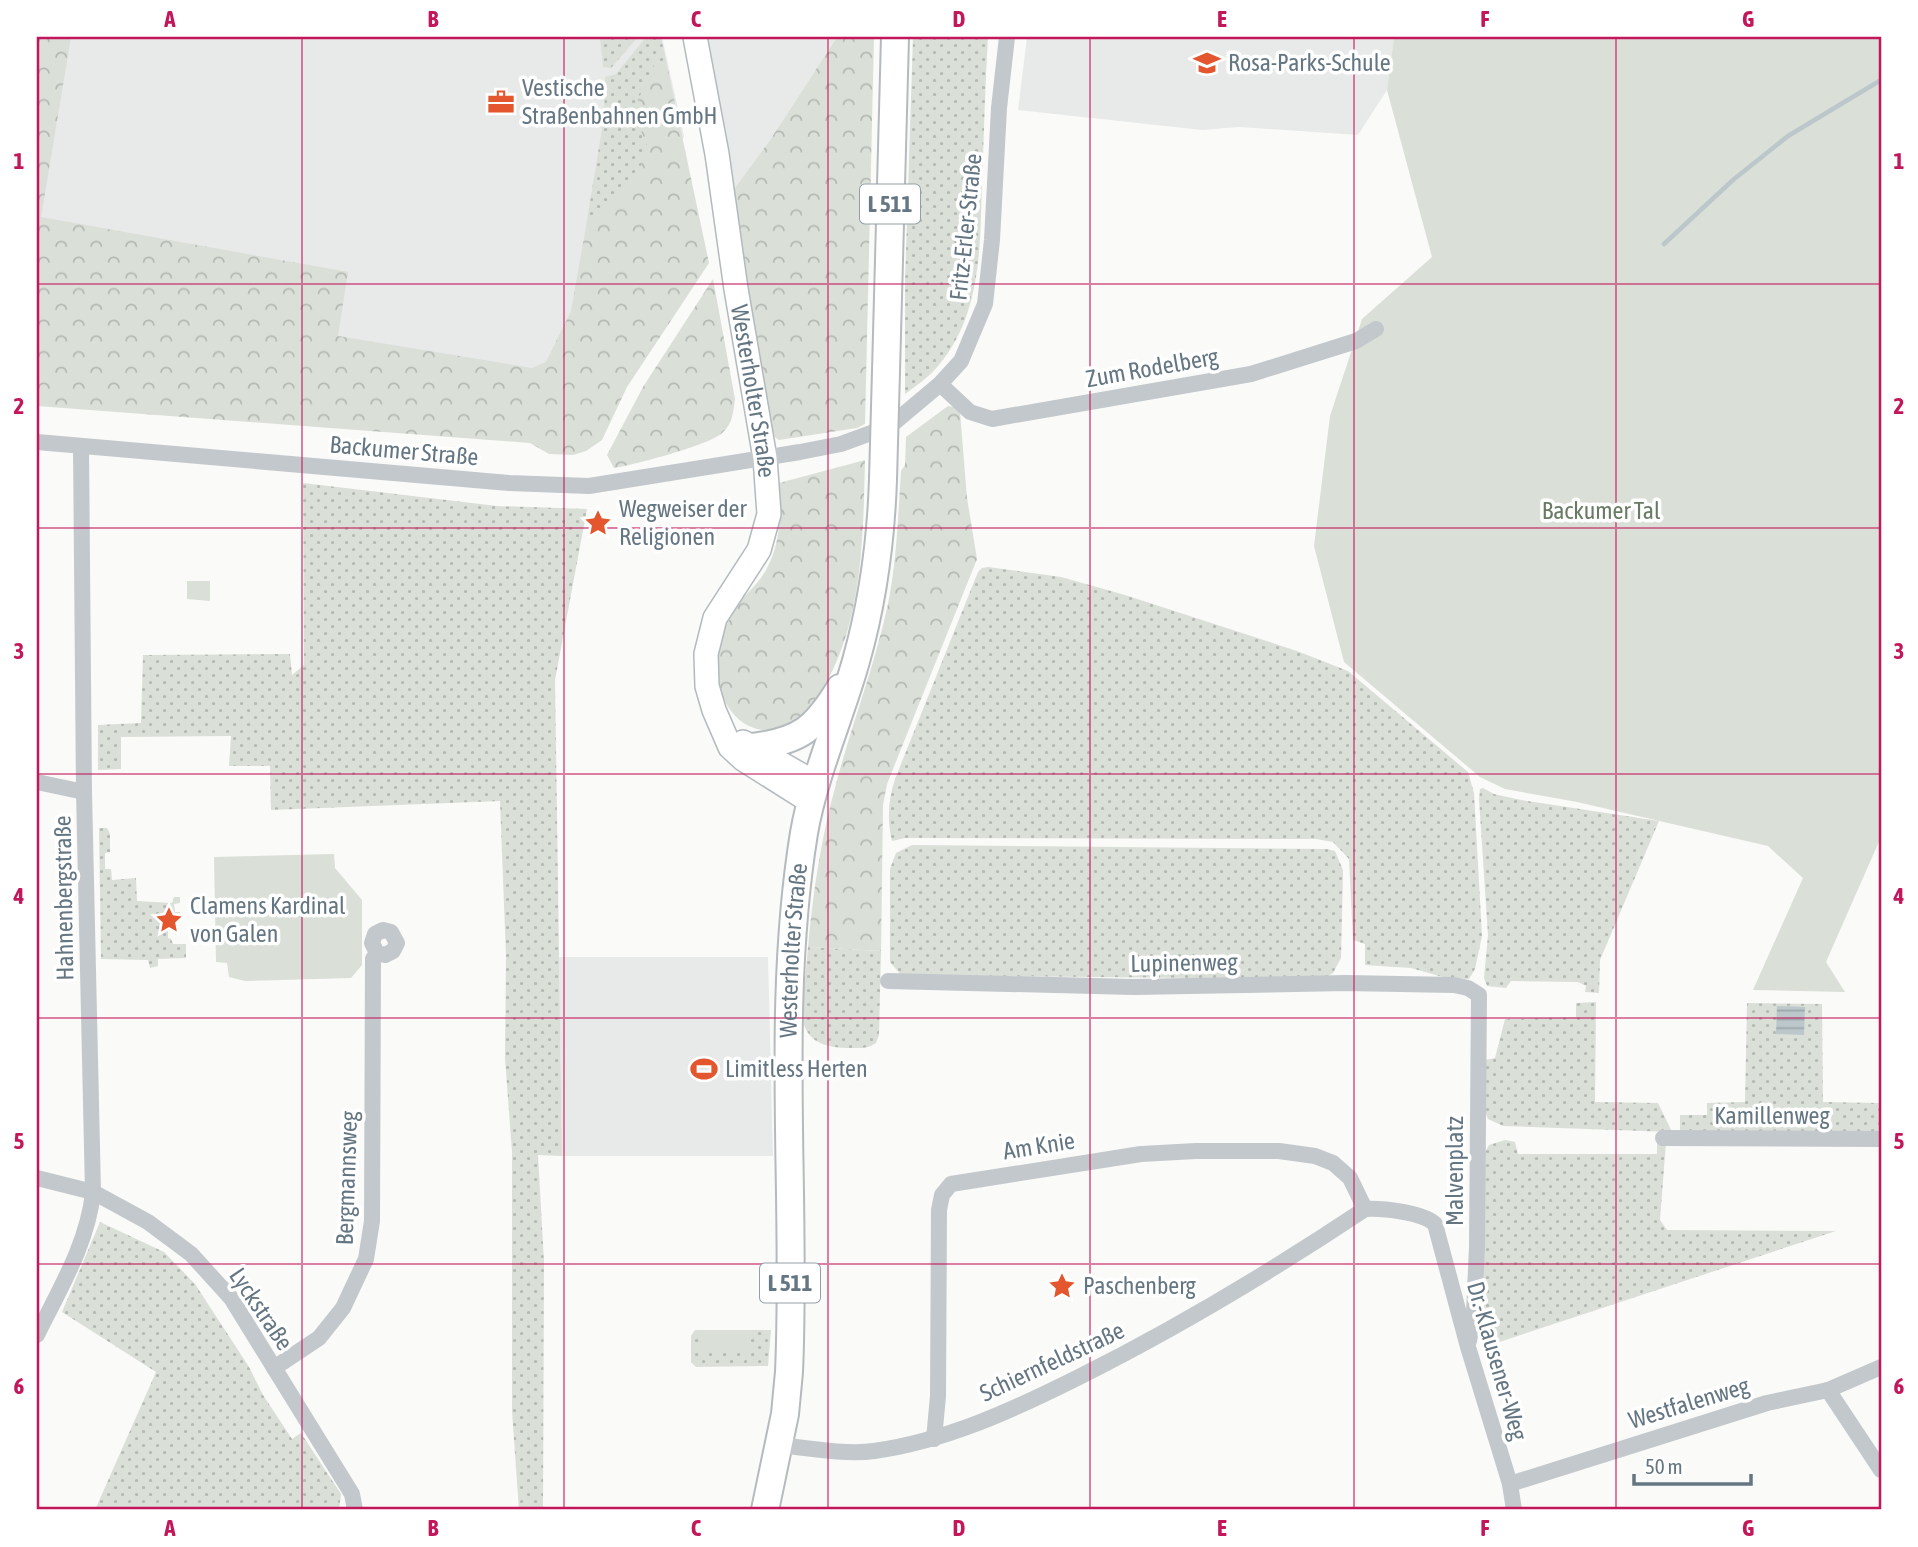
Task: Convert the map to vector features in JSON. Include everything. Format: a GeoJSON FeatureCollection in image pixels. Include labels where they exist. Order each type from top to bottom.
{"type":"FeatureCollection","features":[{"type":"Feature","properties":{"kind":"main road","name":"L 511"},"geometry":{"type":"LineString","coordinates":[[814,793],[872,604],[882,524],[895,37]]}},
{"type":"Feature","properties":{"kind":"main road"},"geometry":{"type":"LineString","coordinates":[[753,747],[779,744],[796,738],[829,705],[856,663]]}},
{"type":"Feature","properties":{"kind":"main road","name":"Westerholter Straße"},"geometry":{"type":"LineString","coordinates":[[765,1510],[786,1400],[791,1329],[789,1054],[792,931],[804,832],[814,793]]}},
{"type":"Feature","properties":{"kind":"street","name":"Westerholter Straße"},"geometry":{"type":"LineString","coordinates":[[695,37],[717,154],[736,289],[765,458],[769,514],[759,550],[715,618],[706,654],[707,686],[730,747],[743,759],[814,793]]}},
{"type":"Feature","properties":{"kind":"street","name":"Fritz-Erler-Straße"},"geometry":{"type":"LineString","coordinates":[[765,458],[841,443],[890,426],[940,384],[961,361],[985,304],[992,240],[999,108],[1007,37]]}},
{"type":"Feature","properties":{"kind":"street","name":"Zum Rodelberg"},"geometry":{"type":"LineString","coordinates":[[940,384],[970,412],[992,419],[1251,374],[1356,341],[1376,329]]}},
{"type":"Feature","properties":{"kind":"street","name":"Backumer Straße"},"geometry":{"type":"LineString","coordinates":[[37,442],[557,486],[600,486],[765,458]]}},
{"type":"Feature","properties":{"kind":"street","name":"Hahnenbergstraße"},"geometry":{"type":"LineString","coordinates":[[37,1335],[76,1254],[91,1213],[93,1192],[80,447]]}},
{"type":"Feature","properties":{"kind":"street"},"geometry":{"type":"LineString","coordinates":[[722,730],[753,747],[814,793]]}},
{"type":"Feature","properties":{"kind":"street"},"geometry":{"type":"LineString","coordinates":[[37,782],[84,792]]}},
{"type":"Feature","properties":{"kind":"street","name":"Bergmannsweg"},"geometry":{"type":"LineString","coordinates":[[274,1368],[319,1338],[343,1308],[366,1259],[372,1221],[373,959],[377,953]]}},
{"type":"Feature","properties":{"kind":"street","name":"Lupinenweg"},"geometry":{"type":"LineString","coordinates":[[888,981],[1134,987],[1454,985],[1468,988],[1479,995]]}},
{"type":"Feature","properties":{"kind":"street","name":"Malvenplatz"},"geometry":{"type":"LineString","coordinates":[[1468,1346],[1474,1313],[1477,1247],[1479,995]]}},
{"type":"Feature","properties":{"kind":"street","name":"Kamillenweg"},"geometry":{"type":"LineString","coordinates":[[1663,1138],[1881,1139]]}},
{"type":"Feature","properties":{"kind":"street","name":"Am Knie"},"geometry":{"type":"LineString","coordinates":[[934,1439],[938,1395],[939,1210],[942,1195],[951,1184],[1141,1154],[1196,1150],[1279,1151],[1315,1156],[1333,1163],[1350,1178],[1365,1209]]}},
{"type":"Feature","properties":{"kind":"street","name":"Lyckstraße"},"geometry":{"type":"LineString","coordinates":[[37,1178],[93,1192],[148,1222],[191,1254],[231,1298],[352,1494],[355,1509]]}},
{"type":"Feature","properties":{"kind":"street","name":"Schiernfeldstraße"},"geometry":{"type":"LineString","coordinates":[[779,1444],[810,1449],[872,1452],[934,1439],[1027,1403],[1128,1352],[1237,1292],[1365,1209]]}},
{"type":"Feature","properties":{"kind":"street","name":"Dr.-Klausener-Weg"},"geometry":{"type":"LineString","coordinates":[[1365,1209],[1419,1215],[1435,1224],[1468,1346],[1510,1484],[1514,1510]]}},
{"type":"Feature","properties":{"kind":"street","name":"Westfalenweg"},"geometry":{"type":"LineString","coordinates":[[1510,1484],[1768,1403],[1828,1390],[1881,1367]]}},
{"type":"Feature","properties":{"kind":"street"},"geometry":{"type":"LineString","coordinates":[[1828,1390],[1881,1470]]}},
{"type":"Feature","properties":{"kind":"shaded area","name":"Vestische Straßenbahnen GmbH"},"geometry":{"type":"Polygon","coordinates":[[[37,37],[662,37],[684,136],[551,436],[37,392],[37,37]]]}},
{"type":"Feature","properties":{"kind":"shaded area"},"geometry":{"type":"Polygon","coordinates":[[[708,37],[837,37],[770,140],[734,189],[708,37]]]}},
{"type":"Feature","properties":{"kind":"shaded area","name":"Rosa-Parks-Schule"},"geometry":{"type":"Polygon","coordinates":[[[1027,37],[1394,37],[1387,90],[1358,135],[1239,127],[1202,130],[1018,110],[1027,37]]]}},
{"type":"Feature","properties":{"kind":"shaded area"},"geometry":{"type":"Polygon","coordinates":[[[559,957],[768,957],[773,1156],[562,1156],[559,957]]]}},
{"type":"Feature","properties":{"kind":"shaded area"},"geometry":{"type":"Polygon","coordinates":[[[1777,1006],[1805,1007],[1804,1035],[1776,1034],[1777,1006]]]}},
{"type":"Feature","properties":{"kind":"green space"},"geometry":{"type":"Polygon","coordinates":[[[37,37],[71,37],[41,217],[348,272],[338,336],[532,368],[546,362],[571,311],[585,232],[636,178],[648,147],[638,124],[638,100],[656,61],[667,65],[709,263],[627,387],[602,440],[586,451],[573,455],[549,454],[530,443],[37,406],[37,37]]]}},
{"type":"Feature","properties":{"kind":"green space"},"geometry":{"type":"Polygon","coordinates":[[[600,37],[638,37],[611,68],[603,67],[600,37]]]}},
{"type":"Feature","properties":{"kind":"green space"},"geometry":{"type":"Polygon","coordinates":[[[646,37],[661,37],[667,65],[656,61],[638,124],[648,147],[637,178],[585,232],[604,117],[605,77],[616,74],[646,37]]]}},
{"type":"Feature","properties":{"kind":"green space"},"geometry":{"type":"Polygon","coordinates":[[[837,37],[874,37],[865,424],[857,428],[779,440],[772,435],[766,411],[734,189],[770,140],[837,37]]]}},
{"type":"Feature","properties":{"kind":"green space"},"geometry":{"type":"Polygon","coordinates":[[[913,37],[988,37],[979,254],[971,302],[952,346],[934,370],[905,394],[905,282],[913,37]]]}},
{"type":"Feature","properties":{"kind":"green space","name":"Backumer Tal"},"geometry":{"type":"Polygon","coordinates":[[[1394,37],[1881,37],[1881,837],[1826,962],[1845,992],[1753,990],[1803,878],[1768,846],[1577,802],[1505,789],[1480,777],[1344,662],[1314,546],[1330,416],[1362,319],[1432,257],[1387,90],[1394,37]]]}},
{"type":"Feature","properties":{"kind":"green space"},"geometry":{"type":"Polygon","coordinates":[[[713,279],[735,399],[728,426],[715,438],[688,449],[614,468],[607,455],[643,387],[713,279]]]}},
{"type":"Feature","properties":{"kind":"green space"},"geometry":{"type":"Polygon","coordinates":[[[948,406],[955,407],[960,412],[967,498],[977,559],[887,784],[883,805],[881,951],[808,947],[826,825],[888,604],[906,437],[948,406]]]}},
{"type":"Feature","properties":{"kind":"green space"},"geometry":{"type":"Polygon","coordinates":[[[865,460],[857,585],[843,646],[831,674],[810,708],[797,720],[782,728],[766,731],[749,726],[735,716],[722,695],[716,667],[718,646],[731,617],[742,599],[761,578],[775,550],[779,528],[779,483],[865,460]]]}},
{"type":"Feature","properties":{"kind":"green space"},"geometry":{"type":"Polygon","coordinates":[[[303,483],[497,506],[587,509],[555,680],[562,1156],[538,1155],[544,1262],[543,1510],[519,1510],[512,1411],[512,1152],[505,1058],[506,956],[500,801],[271,810],[270,766],[229,766],[231,736],[121,737],[121,769],[98,770],[98,725],[141,723],[143,655],[290,654],[292,675],[304,665],[303,483]]]}},
{"type":"Feature","properties":{"kind":"green space"},"geometry":{"type":"Polygon","coordinates":[[[988,567],[1061,577],[1125,595],[1297,651],[1348,671],[1468,772],[1474,793],[1482,936],[1475,969],[1469,979],[1446,978],[1411,968],[1365,965],[1365,944],[1353,940],[1349,859],[1333,842],[1316,839],[905,838],[892,841],[889,810],[895,779],[978,572],[988,567]]]}},
{"type":"Feature","properties":{"kind":"green space"},"geometry":{"type":"Polygon","coordinates":[[[187,581],[210,581],[210,601],[187,599],[187,581]]]}},
{"type":"Feature","properties":{"kind":"green space"},"geometry":{"type":"Polygon","coordinates":[[[1480,789],[1494,794],[1521,800],[1659,821],[1600,960],[1599,993],[1585,992],[1586,986],[1578,982],[1511,981],[1506,988],[1487,986],[1484,978],[1488,935],[1479,799],[1480,789]]]}},
{"type":"Feature","properties":{"kind":"green space"},"geometry":{"type":"Polygon","coordinates":[[[99,828],[107,828],[110,834],[110,852],[105,853],[105,869],[111,869],[112,880],[136,878],[137,901],[172,903],[174,897],[180,897],[180,903],[174,904],[175,912],[180,912],[180,918],[172,918],[168,923],[168,938],[173,944],[186,944],[186,958],[158,959],[158,966],[150,968],[148,960],[101,959],[99,828]]]}},
{"type":"Feature","properties":{"kind":"green space"},"geometry":{"type":"Polygon","coordinates":[[[912,845],[1335,851],[1343,870],[1341,958],[1333,973],[1326,977],[1307,979],[901,975],[890,962],[890,869],[896,853],[912,845]]]}},
{"type":"Feature","properties":{"kind":"green space"},"geometry":{"type":"Polygon","coordinates":[[[334,854],[335,868],[362,900],[362,965],[351,978],[245,981],[229,977],[227,963],[216,962],[214,857],[334,854]]]}},
{"type":"Feature","properties":{"kind":"green space"},"geometry":{"type":"Polygon","coordinates":[[[808,947],[881,951],[879,1035],[876,1043],[863,1048],[841,1048],[824,1045],[811,1037],[802,1014],[808,947]]]}},
{"type":"Feature","properties":{"kind":"green space"},"geometry":{"type":"Polygon","coordinates":[[[1596,1002],[1595,1102],[1658,1103],[1672,1132],[1503,1126],[1488,1119],[1484,1109],[1485,1060],[1495,1058],[1505,1019],[1576,1017],[1576,1003],[1596,1002]]]}},
{"type":"Feature","properties":{"kind":"green space"},"geometry":{"type":"Polygon","coordinates":[[[1747,1003],[1822,1004],[1823,1102],[1881,1103],[1881,1132],[1680,1132],[1680,1115],[1707,1115],[1707,1103],[1745,1102],[1747,1003]]]}},
{"type":"Feature","properties":{"kind":"green space"},"geometry":{"type":"Polygon","coordinates":[[[1505,1140],[1515,1142],[1518,1154],[1657,1154],[1657,1143],[1666,1142],[1660,1220],[1667,1230],[1836,1231],[1484,1347],[1482,1158],[1489,1145],[1505,1140]]]}},
{"type":"Feature","properties":{"kind":"green space"},"geometry":{"type":"Polygon","coordinates":[[[100,1222],[164,1252],[195,1284],[292,1439],[301,1433],[341,1494],[339,1510],[95,1510],[156,1372],[62,1312],[100,1222]]]}},
{"type":"Feature","properties":{"kind":"green space"},"geometry":{"type":"Polygon","coordinates":[[[695,1330],[771,1330],[768,1366],[696,1367],[691,1362],[691,1336],[695,1330]]]}},
{"type":"Feature","properties":{"kind":"green space"},"geometry":{"type":"Polygon","coordinates":[[[702,1331],[751,1331],[751,1353],[702,1353],[702,1331]]]}},
{"type":"Feature","properties":{"kind":"waterway"},"geometry":{"type":"LineString","coordinates":[[1664,244],[1733,180],[1788,136],[1881,80]]}},
{"type":"Feature","properties":{"kind":"place","name":"Rosa-Parks-Schule"},"geometry":{"type":"Point","coordinates":[1207,63]}},
{"type":"Feature","properties":{"kind":"place","name":"Vestische Straßenbahnen GmbH"},"geometry":{"type":"Point","coordinates":[501,102]}},
{"type":"Feature","properties":{"kind":"place","name":"Wegweiser der Religionen"},"geometry":{"type":"Point","coordinates":[598,523]}},
{"type":"Feature","properties":{"kind":"place","name":"Clamens Kardinal von Galen"},"geometry":{"type":"Point","coordinates":[169,920]}},
{"type":"Feature","properties":{"kind":"place","name":"Limitless Herten"},"geometry":{"type":"Point","coordinates":[704,1069]}},
{"type":"Feature","properties":{"kind":"place","name":"Paschenberg"},"geometry":{"type":"Point","coordinates":[1062,1286]}}]}
